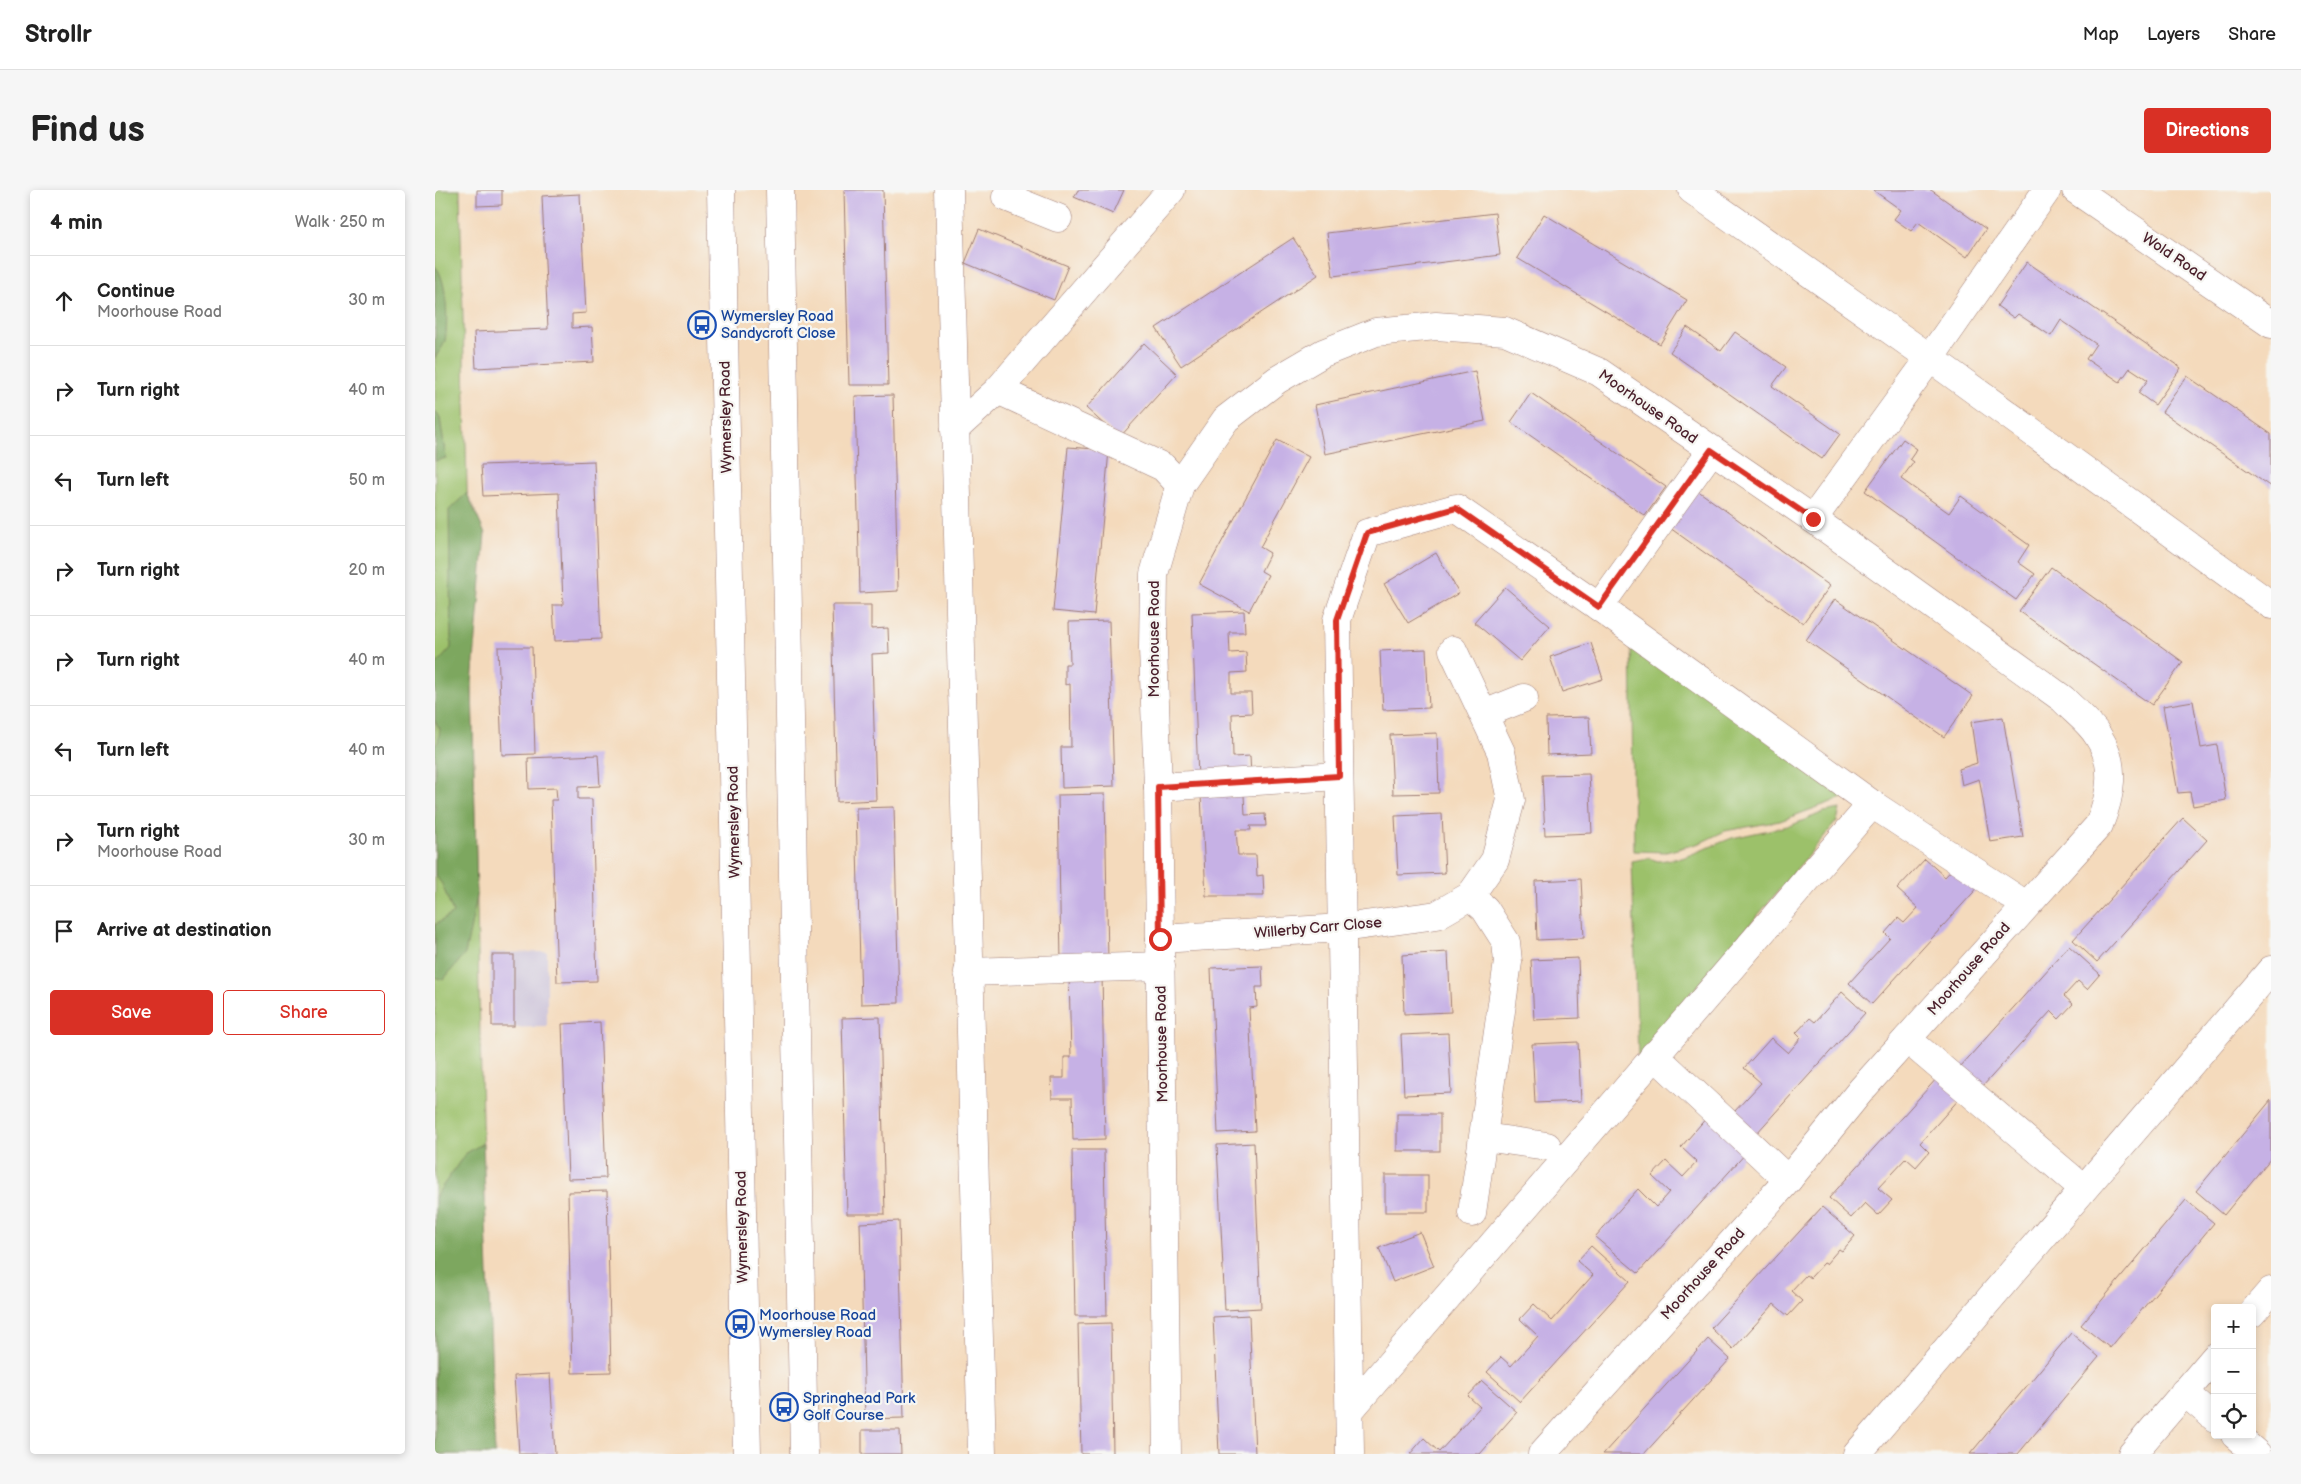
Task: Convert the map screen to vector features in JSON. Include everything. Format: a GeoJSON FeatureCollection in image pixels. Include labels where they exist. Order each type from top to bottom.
{"type":"FeatureCollection","features":[{"type":"Feature","properties":{"kind":"street","name":"Wymersley Road"},"geometry":{"type":"LineString","coordinates":[[721,190],[747,1454]]}},
{"type":"Feature","properties":{"kind":"street"},"geometry":{"type":"LineString","coordinates":[[780,190],[804,1454]]}},
{"type":"Feature","properties":{"kind":"street"},"geometry":{"type":"LineString","coordinates":[[949,190],[982,1454]]}},
{"type":"Feature","properties":{"kind":"street"},"geometry":{"type":"LineString","coordinates":[[955,428],[998,390],[1171,190]]}},
{"type":"Feature","properties":{"kind":"street"},"geometry":{"type":"LineString","coordinates":[[1692,190],[1930,358],[2271,605]]}},
{"type":"Feature","properties":{"kind":"street"},"geometry":{"type":"LineString","coordinates":[[1813,519],[1930,358],[2047,190]]}},
{"type":"Feature","properties":{"kind":"street","name":"Wold Road"},"geometry":{"type":"LineString","coordinates":[[2076,190],[2271,324]]}},
{"type":"Feature","properties":{"kind":"street"},"geometry":{"type":"LineString","coordinates":[[1006,196],[1035,199],[1058,218]]}},
{"type":"Feature","properties":{"kind":"street","name":"Moorhouse Road"},"geometry":{"type":"LineString","coordinates":[[1167,1454],[1158,787],[1153,648],[1154,574],[1180,485],[1226,419],[1277,380],[1323,353],[1376,332],[1436,326],[1505,331],[1599,372],[1813,519],[2063,699],[2098,735],[2110,765],[2109,801],[2099,825],[2026,904],[1862,1089],[1788,1180],[1556,1449]]}},
{"type":"Feature","properties":{"kind":"street"},"geometry":{"type":"LineString","coordinates":[[998,390],[1163,467],[1180,485]]}},
{"type":"Feature","properties":{"kind":"street"},"geometry":{"type":"LineString","coordinates":[[1599,607],[1711,450]]}},
{"type":"Feature","properties":{"kind":"street"},"geometry":{"type":"LineString","coordinates":[[1350,1454],[1337,620],[1367,533],[1456,508],[1599,607],[1872,804],[2026,904]]}},
{"type":"Feature","properties":{"kind":"street","name":"Willerby Carr Close"},"geometry":{"type":"LineString","coordinates":[[1160,939],[1342,928],[1437,916],[1470,896],[1495,860],[1511,800],[1501,752],[1453,650]]}},
{"type":"Feature","properties":{"kind":"street"},"geometry":{"type":"LineString","coordinates":[[1484,714],[1524,698]]}},
{"type":"Feature","properties":{"kind":"street"},"geometry":{"type":"LineString","coordinates":[[1158,787],[1339,776]]}},
{"type":"Feature","properties":{"kind":"street"},"geometry":{"type":"LineString","coordinates":[[1350,1410],[1872,804]]}},
{"type":"Feature","properties":{"kind":"street"},"geometry":{"type":"LineString","coordinates":[[1470,896],[1485,909],[1506,942],[1508,962],[1472,1213]]}},
{"type":"Feature","properties":{"kind":"street"},"geometry":{"type":"LineString","coordinates":[[968,972],[1161,966]]}},
{"type":"Feature","properties":{"kind":"street"},"geometry":{"type":"LineString","coordinates":[[1857,1454],[2271,970]]}},
{"type":"Feature","properties":{"kind":"street"},"geometry":{"type":"LineString","coordinates":[[1907,1039],[2083,1188]]}},
{"type":"Feature","properties":{"kind":"street"},"geometry":{"type":"LineString","coordinates":[[1654,1055],[1788,1180]]}},
{"type":"Feature","properties":{"kind":"street"},"geometry":{"type":"LineString","coordinates":[[1484,1137],[1547,1146]]}},
{"type":"Feature","properties":{"kind":"street"},"geometry":{"type":"LineString","coordinates":[[2256,1308],[2271,1291]]}},
{"type":"Feature","properties":{"kind":"street"},"geometry":{"type":"LineString","coordinates":[[2132,1454],[2211,1361]]}},
{"type":"Feature","properties":{"kind":"street"},"geometry":{"type":"LineString","coordinates":[[2184,1392],[2211,1415]]}},
{"type":"Feature","properties":{"kind":"street"},"geometry":{"type":"LineString","coordinates":[[2240,1439],[2257,1454]]}},
{"type":"Feature","properties":{"kind":"shaded area"},"geometry":{"type":"Polygon","coordinates":[[[547,952],[547,1027],[492,1028],[489,953],[547,952]]]}},
{"type":"Feature","properties":{"kind":"green space"},"geometry":{"type":"Polygon","coordinates":[[[435,190],[460,190],[490,1454],[435,1454],[435,190]]]}},
{"type":"Feature","properties":{"kind":"green space"},"geometry":{"type":"Polygon","coordinates":[[[435,266],[445,291],[447,324],[445,341],[435,358],[435,266]]]}},
{"type":"Feature","properties":{"kind":"green space"},"geometry":{"type":"Polygon","coordinates":[[[435,411],[440,418],[446,458],[435,461],[435,411]]]}},
{"type":"Feature","properties":{"kind":"green space"},"geometry":{"type":"Polygon","coordinates":[[[467,493],[485,534],[472,684],[477,897],[465,954],[443,980],[435,977],[435,925],[453,913],[442,884],[435,875],[435,746],[438,742],[440,729],[435,721],[435,666],[451,648],[449,510],[467,493]]]}},
{"type":"Feature","properties":{"kind":"green space"},"geometry":{"type":"Polygon","coordinates":[[[1631,640],[1845,797],[1780,821],[1725,831],[1700,843],[1666,852],[1634,851],[1631,640]]]}},
{"type":"Feature","properties":{"kind":"green space"},"geometry":{"type":"Polygon","coordinates":[[[1840,809],[1837,821],[1638,1058],[1632,861],[1649,858],[1658,861],[1682,858],[1732,838],[1792,825],[1824,812],[1840,809]]]}},
{"type":"Feature","properties":{"kind":"green space"},"geometry":{"type":"Polygon","coordinates":[[[483,1143],[495,1454],[435,1454],[435,1197],[465,1154],[483,1143]]]}},
{"type":"Feature","properties":{"kind":"building"},"geometry":{"type":"Polygon","coordinates":[[[477,190],[502,190],[502,205],[477,206],[477,190]]]}},
{"type":"Feature","properties":{"kind":"building"},"geometry":{"type":"Polygon","coordinates":[[[844,190],[883,190],[888,385],[849,385],[844,190]]]}},
{"type":"Feature","properties":{"kind":"building"},"geometry":{"type":"Polygon","coordinates":[[[1078,190],[1124,190],[1113,214],[1074,197],[1078,190]]]}},
{"type":"Feature","properties":{"kind":"building"},"geometry":{"type":"Polygon","coordinates":[[[1873,190],[1931,190],[1986,229],[1967,257],[1918,222],[1911,231],[1894,219],[1901,210],[1873,190]]]}},
{"type":"Feature","properties":{"kind":"building"},"geometry":{"type":"Polygon","coordinates":[[[580,194],[586,313],[572,314],[572,328],[592,327],[594,362],[476,368],[474,332],[548,329],[542,196],[580,194]]]}},
{"type":"Feature","properties":{"kind":"building"},"geometry":{"type":"Polygon","coordinates":[[[1495,213],[1500,255],[1333,276],[1327,233],[1495,213]]]}},
{"type":"Feature","properties":{"kind":"building"},"geometry":{"type":"Polygon","coordinates":[[[1544,214],[1687,300],[1660,344],[1517,258],[1544,214]]]}},
{"type":"Feature","properties":{"kind":"building"},"geometry":{"type":"Polygon","coordinates":[[[979,229],[1068,266],[1054,300],[965,263],[979,229]]]}},
{"type":"Feature","properties":{"kind":"building"},"geometry":{"type":"Polygon","coordinates":[[[1293,238],[1318,275],[1181,366],[1156,328],[1293,238]]]}},
{"type":"Feature","properties":{"kind":"building"},"geometry":{"type":"Polygon","coordinates":[[[2027,262],[2181,368],[2155,405],[2138,393],[2148,380],[2130,368],[2120,382],[2086,359],[2096,344],[2061,320],[2051,336],[2018,314],[2014,318],[1997,306],[2027,262]]]}},
{"type":"Feature","properties":{"kind":"building"},"geometry":{"type":"Polygon","coordinates":[[[1687,327],[1721,351],[1735,332],[1786,367],[1772,386],[1840,434],[1822,459],[1670,352],[1687,327]]]}},
{"type":"Feature","properties":{"kind":"building"},"geometry":{"type":"Polygon","coordinates":[[[1144,343],[1177,374],[1119,438],[1086,408],[1144,343]]]}},
{"type":"Feature","properties":{"kind":"building"},"geometry":{"type":"Polygon","coordinates":[[[1475,371],[1485,421],[1325,454],[1315,405],[1475,371]]]}},
{"type":"Feature","properties":{"kind":"building"},"geometry":{"type":"Polygon","coordinates":[[[2187,376],[2271,434],[2271,487],[2162,412],[2187,376]]]}},
{"type":"Feature","properties":{"kind":"building"},"geometry":{"type":"Polygon","coordinates":[[[1531,393],[1666,487],[1645,516],[1511,422],[1531,393]]]}},
{"type":"Feature","properties":{"kind":"building"},"geometry":{"type":"Polygon","coordinates":[[[893,395],[898,591],[860,593],[855,396],[893,395]]]}},
{"type":"Feature","properties":{"kind":"building"},"geometry":{"type":"Polygon","coordinates":[[[1903,439],[1917,449],[1910,459],[1914,462],[1901,479],[1949,513],[1961,496],[2029,545],[2018,562],[2035,574],[2016,600],[1865,491],[1903,439]]]}},
{"type":"Feature","properties":{"kind":"building"},"geometry":{"type":"Polygon","coordinates":[[[1277,440],[1309,457],[1260,547],[1270,553],[1261,571],[1268,575],[1249,611],[1199,584],[1277,440]]]}},
{"type":"Feature","properties":{"kind":"building"},"geometry":{"type":"Polygon","coordinates":[[[1068,447],[1109,450],[1094,615],[1053,611],[1068,447]]]}},
{"type":"Feature","properties":{"kind":"building"},"geometry":{"type":"Polygon","coordinates":[[[594,461],[601,639],[555,641],[553,605],[563,605],[559,493],[483,496],[481,465],[594,461]]]}},
{"type":"Feature","properties":{"kind":"building"},"geometry":{"type":"Polygon","coordinates":[[[1697,490],[1830,586],[1803,623],[1670,528],[1697,490]]]}},
{"type":"Feature","properties":{"kind":"building"},"geometry":{"type":"Polygon","coordinates":[[[1436,553],[1459,593],[1408,623],[1384,584],[1436,553]]]}},
{"type":"Feature","properties":{"kind":"building"},"geometry":{"type":"Polygon","coordinates":[[[2051,567],[2183,662],[2152,705],[2019,611],[2051,567]]]}},
{"type":"Feature","properties":{"kind":"building"},"geometry":{"type":"Polygon","coordinates":[[[1505,587],[1550,626],[1520,661],[1474,622],[1505,587]]]}},
{"type":"Feature","properties":{"kind":"building"},"geometry":{"type":"Polygon","coordinates":[[[1835,599],[1973,696],[1944,737],[1806,640],[1835,599]]]}},
{"type":"Feature","properties":{"kind":"building"},"geometry":{"type":"Polygon","coordinates":[[[832,605],[871,605],[871,629],[888,628],[889,653],[872,654],[876,800],[837,802],[832,605]]]}},
{"type":"Feature","properties":{"kind":"building"},"geometry":{"type":"Polygon","coordinates":[[[1244,611],[1245,632],[1229,632],[1230,653],[1246,652],[1247,672],[1231,673],[1231,693],[1251,693],[1252,713],[1232,714],[1233,757],[1250,756],[1251,777],[1198,779],[1192,613],[1244,611]]]}},
{"type":"Feature","properties":{"kind":"building"},"geometry":{"type":"Polygon","coordinates":[[[1109,621],[1114,786],[1062,788],[1061,747],[1071,747],[1070,684],[1065,685],[1065,664],[1070,664],[1069,622],[1109,621]]]}},
{"type":"Feature","properties":{"kind":"building"},"geometry":{"type":"Polygon","coordinates":[[[1591,643],[1603,679],[1562,692],[1550,657],[1591,643]]]}},
{"type":"Feature","properties":{"kind":"building"},"geometry":{"type":"Polygon","coordinates":[[[498,647],[532,647],[535,754],[502,755],[498,647]]]}},
{"type":"Feature","properties":{"kind":"building"},"geometry":{"type":"Polygon","coordinates":[[[1426,649],[1429,708],[1383,710],[1380,651],[1426,649]]]}},
{"type":"Feature","properties":{"kind":"building"},"geometry":{"type":"Polygon","coordinates":[[[2193,701],[2201,748],[2217,745],[2226,800],[2193,806],[2190,792],[2178,793],[2163,706],[2193,701]]]}},
{"type":"Feature","properties":{"kind":"building"},"geometry":{"type":"Polygon","coordinates":[[[1589,717],[1591,753],[1547,755],[1546,718],[1589,717]]]}},
{"type":"Feature","properties":{"kind":"building"},"geometry":{"type":"Polygon","coordinates":[[[2003,717],[2023,837],[1990,842],[1979,779],[1962,785],[1959,769],[1977,763],[1971,722],[2003,717]]]}},
{"type":"Feature","properties":{"kind":"building"},"geometry":{"type":"Polygon","coordinates":[[[1437,733],[1439,793],[1393,794],[1390,735],[1437,733]]]}},
{"type":"Feature","properties":{"kind":"building"},"geometry":{"type":"Polygon","coordinates":[[[598,755],[600,786],[578,787],[578,799],[592,799],[597,981],[557,982],[551,800],[557,800],[556,788],[529,789],[528,758],[598,755]]]}},
{"type":"Feature","properties":{"kind":"building"},"geometry":{"type":"Polygon","coordinates":[[[1589,774],[1592,833],[1545,835],[1542,775],[1589,774]]]}},
{"type":"Feature","properties":{"kind":"building"},"geometry":{"type":"Polygon","coordinates":[[[1105,794],[1108,961],[1061,962],[1058,795],[1105,794]]]}},
{"type":"Feature","properties":{"kind":"building"},"geometry":{"type":"Polygon","coordinates":[[[1201,795],[1244,795],[1245,815],[1265,814],[1266,826],[1250,826],[1251,830],[1236,830],[1238,855],[1256,855],[1257,876],[1263,875],[1264,896],[1206,896],[1201,795]]]}},
{"type":"Feature","properties":{"kind":"building"},"geometry":{"type":"Polygon","coordinates":[[[894,807],[899,1003],[861,1004],[856,808],[894,807]]]}},
{"type":"Feature","properties":{"kind":"building"},"geometry":{"type":"Polygon","coordinates":[[[1442,814],[1445,873],[1398,875],[1395,816],[1442,814]]]}},
{"type":"Feature","properties":{"kind":"building"},"geometry":{"type":"Polygon","coordinates":[[[2183,818],[2207,840],[2097,962],[2073,940],[2183,818]]]}},
{"type":"Feature","properties":{"kind":"building"},"geometry":{"type":"Polygon","coordinates":[[[1925,859],[1945,877],[1959,862],[1982,883],[1872,1004],[1849,983],[1890,938],[1885,933],[1898,918],[1904,923],[1918,908],[1897,889],[1925,859]]]}},
{"type":"Feature","properties":{"kind":"building"},"geometry":{"type":"Polygon","coordinates":[[[1581,879],[1584,938],[1537,940],[1535,881],[1581,879]]]}},
{"type":"Feature","properties":{"kind":"building"},"geometry":{"type":"Polygon","coordinates":[[[2069,946],[2100,974],[2087,989],[2078,981],[2064,996],[2073,1004],[2059,1019],[2051,1011],[1982,1087],[1960,1067],[2069,946]]]}},
{"type":"Feature","properties":{"kind":"building"},"geometry":{"type":"Polygon","coordinates":[[[1448,952],[1451,1012],[1404,1014],[1402,955],[1448,952]]]}},
{"type":"Feature","properties":{"kind":"building"},"geometry":{"type":"Polygon","coordinates":[[[492,955],[514,955],[514,1026],[492,1026],[492,955]]]}},
{"type":"Feature","properties":{"kind":"building"},"geometry":{"type":"Polygon","coordinates":[[[1578,958],[1580,1018],[1534,1020],[1531,960],[1578,958]]]}},
{"type":"Feature","properties":{"kind":"building"},"geometry":{"type":"Polygon","coordinates":[[[1262,966],[1263,987],[1256,987],[1257,1007],[1249,1008],[1255,1131],[1218,1133],[1211,968],[1262,966]]]}},
{"type":"Feature","properties":{"kind":"building"},"geometry":{"type":"Polygon","coordinates":[[[1102,973],[1105,1139],[1073,1140],[1072,1098],[1052,1098],[1051,1078],[1064,1078],[1064,1057],[1071,1057],[1069,974],[1102,973]]]}},
{"type":"Feature","properties":{"kind":"building"},"geometry":{"type":"Polygon","coordinates":[[[1842,992],[1865,1013],[1756,1134],[1733,1113],[1761,1083],[1744,1068],[1771,1038],[1788,1053],[1801,1038],[1796,1033],[1810,1018],[1815,1022],[1842,992]]]}},
{"type":"Feature","properties":{"kind":"building"},"geometry":{"type":"Polygon","coordinates":[[[880,1017],[885,1214],[847,1214],[842,1018],[880,1017]]]}},
{"type":"Feature","properties":{"kind":"building"},"geometry":{"type":"Polygon","coordinates":[[[600,1022],[606,1178],[568,1179],[562,1024],[600,1022]]]}},
{"type":"Feature","properties":{"kind":"building"},"geometry":{"type":"Polygon","coordinates":[[[1448,1033],[1451,1093],[1404,1095],[1401,1035],[1448,1033]]]}},
{"type":"Feature","properties":{"kind":"building"},"geometry":{"type":"Polygon","coordinates":[[[1578,1042],[1581,1101],[1535,1103],[1532,1044],[1578,1042]]]}},
{"type":"Feature","properties":{"kind":"building"},"geometry":{"type":"Polygon","coordinates":[[[1938,1077],[1961,1097],[1920,1143],[1929,1152],[1916,1167],[1906,1158],[1878,1188],[1892,1200],[1878,1215],[1865,1203],[1851,1218],[1829,1198],[1938,1077]]]}},
{"type":"Feature","properties":{"kind":"building"},"geometry":{"type":"Polygon","coordinates":[[[2271,1100],[2271,1158],[2224,1215],[2196,1191],[2271,1100]]]}},
{"type":"Feature","properties":{"kind":"building"},"geometry":{"type":"Polygon","coordinates":[[[1397,1114],[1440,1114],[1440,1151],[1397,1151],[1397,1114]]]}},
{"type":"Feature","properties":{"kind":"building"},"geometry":{"type":"Polygon","coordinates":[[[1708,1116],[1747,1152],[1638,1273],[1595,1237],[1638,1189],[1656,1207],[1669,1192],[1652,1176],[1666,1161],[1683,1177],[1697,1162],[1681,1147],[1708,1116]]]}},
{"type":"Feature","properties":{"kind":"building"},"geometry":{"type":"Polygon","coordinates":[[[1254,1143],[1261,1308],[1225,1310],[1217,1145],[1254,1143]]]}},
{"type":"Feature","properties":{"kind":"building"},"geometry":{"type":"Polygon","coordinates":[[[1072,1150],[1104,1150],[1107,1316],[1075,1316],[1072,1150]]]}},
{"type":"Feature","properties":{"kind":"building"},"geometry":{"type":"Polygon","coordinates":[[[1385,1175],[1428,1175],[1428,1212],[1385,1212],[1385,1175]]]}},
{"type":"Feature","properties":{"kind":"building"},"geometry":{"type":"Polygon","coordinates":[[[607,1191],[611,1372],[572,1373],[568,1192],[607,1191]]]}},
{"type":"Feature","properties":{"kind":"building"},"geometry":{"type":"Polygon","coordinates":[[[2186,1200],[2214,1223],[2110,1348],[2081,1325],[2186,1200]]]}},
{"type":"Feature","properties":{"kind":"building"},"geometry":{"type":"Polygon","coordinates":[[[1822,1207],[1855,1236],[1842,1251],[1839,1249],[1810,1278],[1806,1275],[1791,1291],[1802,1301],[1788,1316],[1774,1304],[1733,1349],[1711,1328],[1822,1207]]]}},
{"type":"Feature","properties":{"kind":"building"},"geometry":{"type":"Polygon","coordinates":[[[899,1221],[904,1418],[865,1419],[860,1223],[899,1221]]]}},
{"type":"Feature","properties":{"kind":"building"},"geometry":{"type":"Polygon","coordinates":[[[1420,1232],[1434,1266],[1393,1282],[1379,1248],[1420,1232]]]}},
{"type":"Feature","properties":{"kind":"building"},"geometry":{"type":"Polygon","coordinates":[[[1591,1246],[1630,1281],[1520,1402],[1487,1372],[1501,1357],[1511,1366],[1538,1336],[1520,1319],[1534,1304],[1552,1321],[1593,1275],[1577,1261],[1591,1246]]]}},
{"type":"Feature","properties":{"kind":"building"},"geometry":{"type":"Polygon","coordinates":[[[1249,1315],[1255,1454],[1219,1454],[1213,1317],[1249,1315]]]}},
{"type":"Feature","properties":{"kind":"building"},"geometry":{"type":"Polygon","coordinates":[[[1111,1323],[1113,1454],[1081,1454],[1078,1324],[1111,1323]]]}},
{"type":"Feature","properties":{"kind":"building"},"geometry":{"type":"Polygon","coordinates":[[[2071,1333],[2099,1357],[2018,1454],[1970,1454],[2071,1333]]]}},
{"type":"Feature","properties":{"kind":"building"},"geometry":{"type":"Polygon","coordinates":[[[1708,1339],[1730,1359],[1644,1454],[1603,1454],[1708,1339]]]}},
{"type":"Feature","properties":{"kind":"building"},"geometry":{"type":"Polygon","coordinates":[[[550,1374],[555,1454],[519,1454],[514,1376],[550,1374]]]}},
{"type":"Feature","properties":{"kind":"building"},"geometry":{"type":"Polygon","coordinates":[[[1482,1381],[1517,1412],[1480,1454],[1410,1454],[1424,1438],[1439,1452],[1480,1407],[1468,1396],[1482,1381]]]}},
{"type":"Feature","properties":{"kind":"building"},"geometry":{"type":"Polygon","coordinates":[[[862,1430],[900,1430],[901,1454],[862,1454],[862,1430]]]}},
{"type":"Feature","properties":{"kind":"place","name":"Wymersley Road Sandycroft Close"},"geometry":{"type":"Point","coordinates":[702,325]}},
{"type":"Feature","properties":{"kind":"place","name":"Moorhouse Road Wymersley Road"},"geometry":{"type":"Point","coordinates":[740,1324]}},
{"type":"Feature","properties":{"kind":"place","name":"Springhead Park Golf Course"},"geometry":{"type":"Point","coordinates":[784,1407]}},
{"type":"Feature","properties":{"kind":"route"},"geometry":{"type":"LineString","coordinates":[[1160,939],[1158,787],[1339,776],[1337,620],[1367,533],[1456,508],[1599,607],[1711,450],[1813,519]]}}]}
